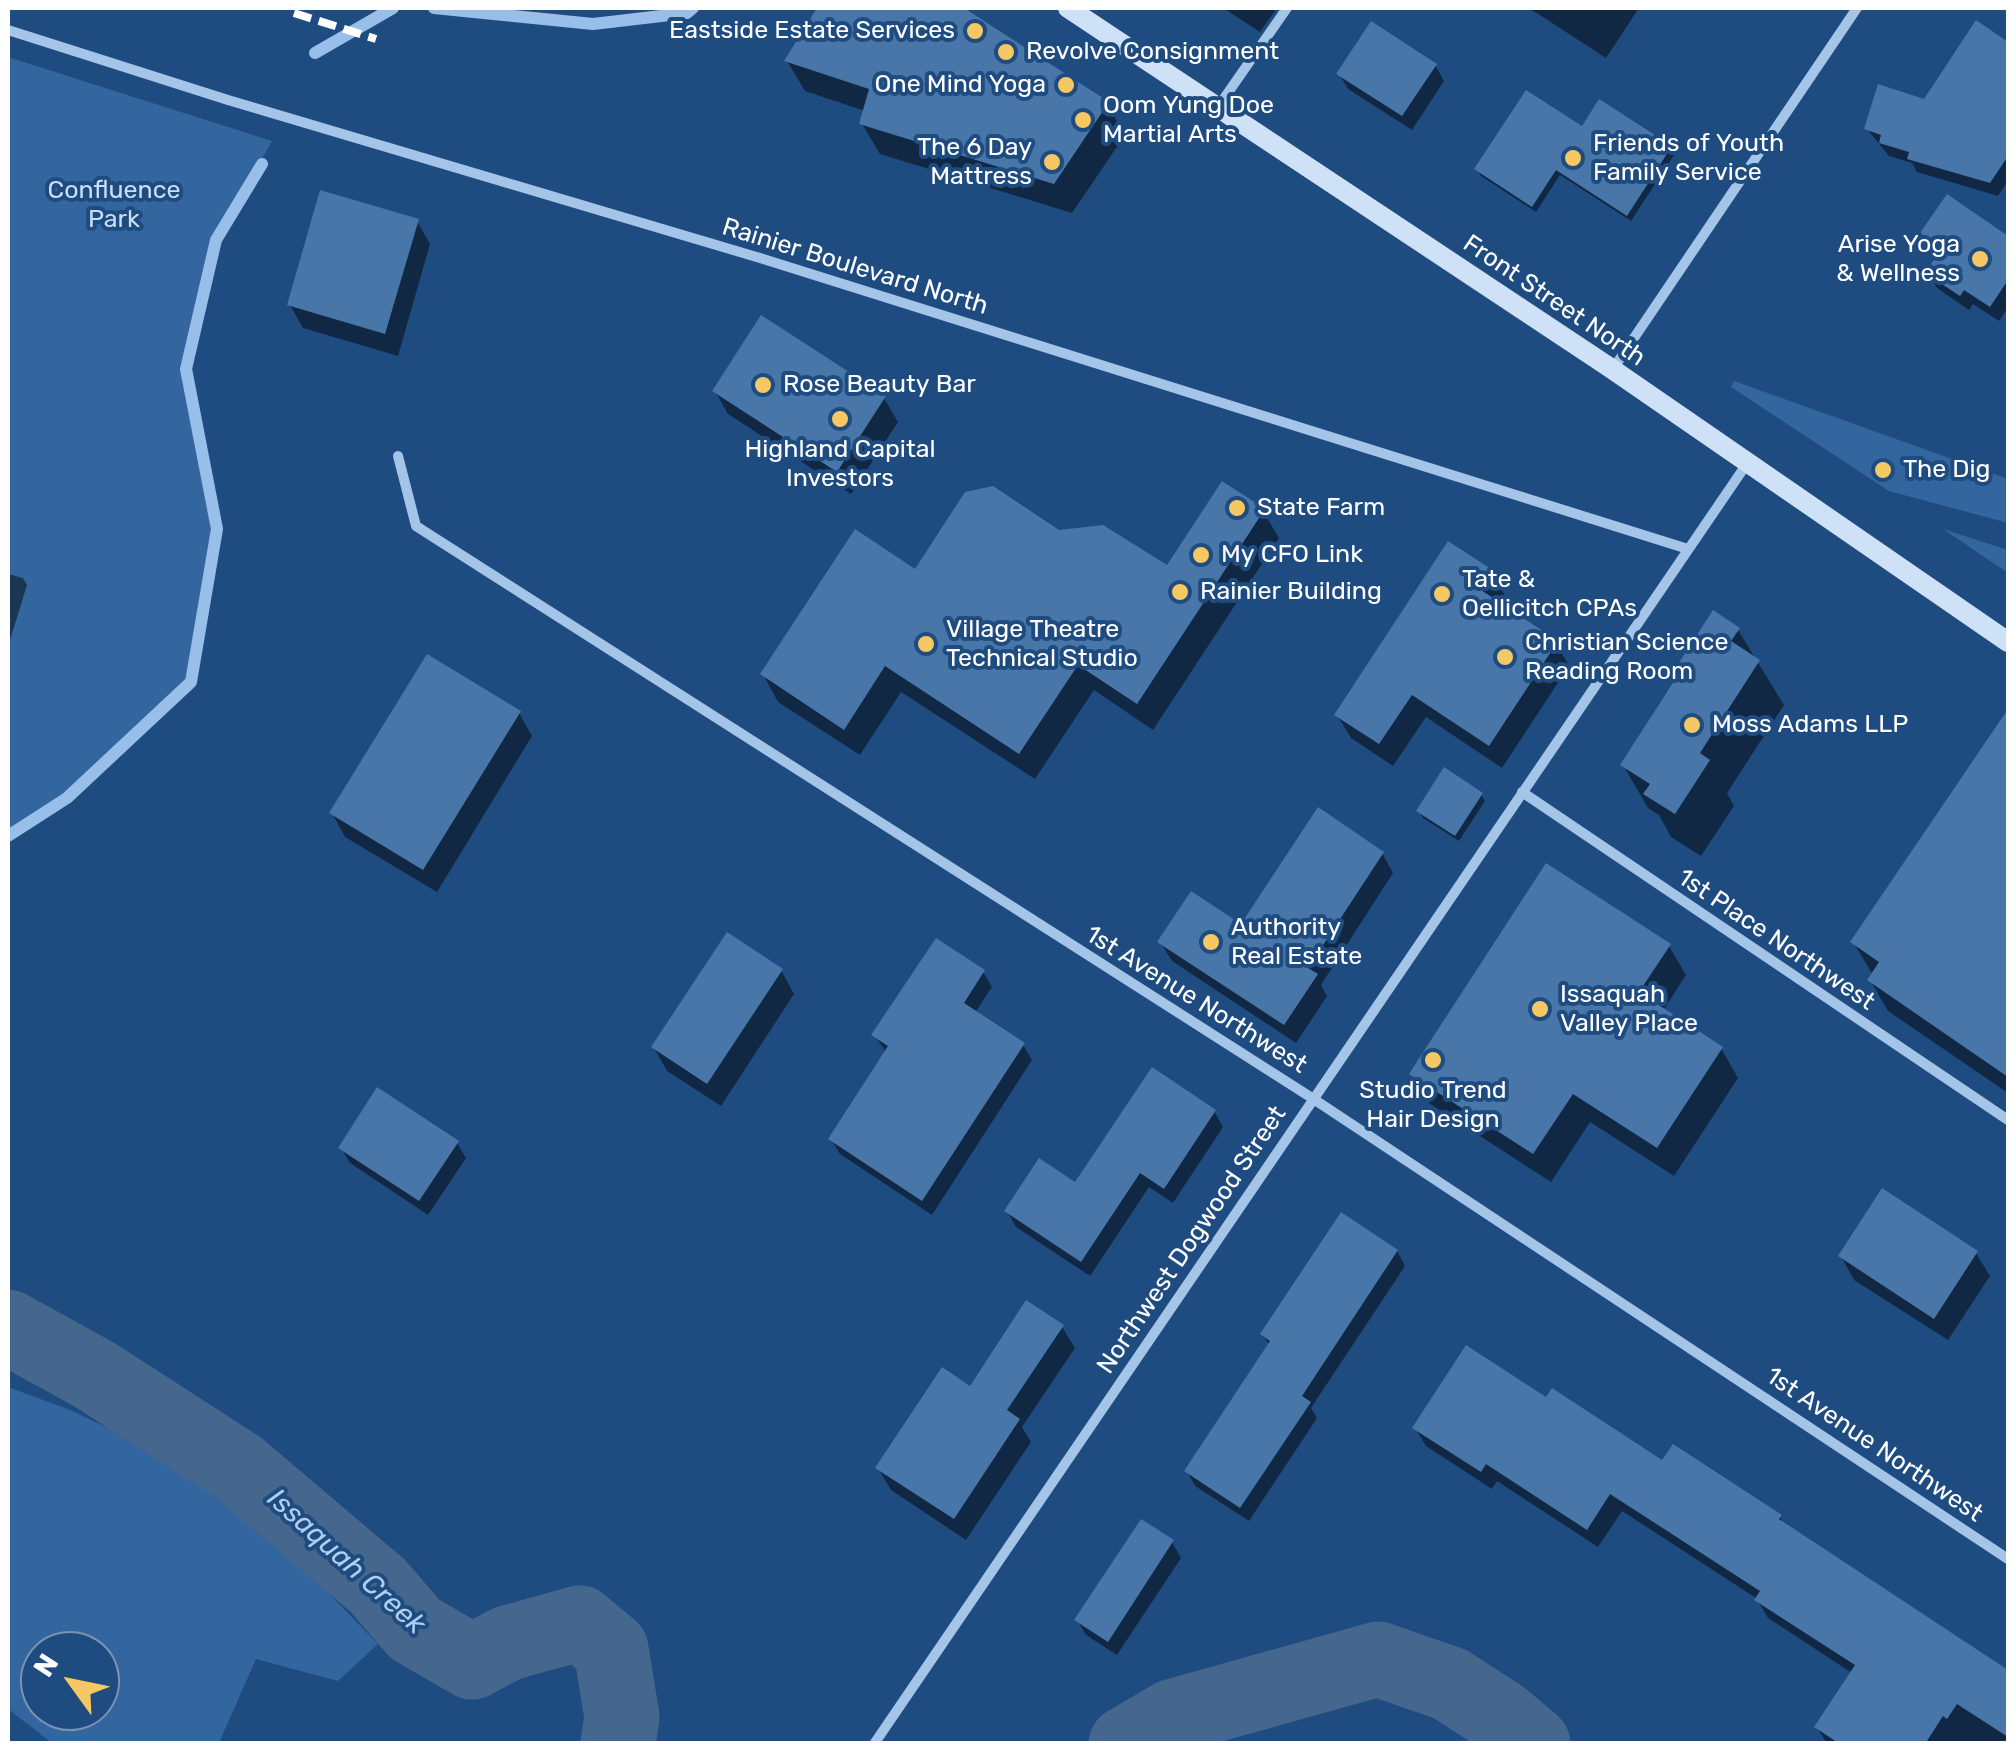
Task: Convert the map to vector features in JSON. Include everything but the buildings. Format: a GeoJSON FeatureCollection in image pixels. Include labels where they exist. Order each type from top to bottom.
{"type":"FeatureCollection","features":[{"type":"Feature","properties":{"kind":"main road","name":"Front Street North"},"geometry":{"type":"LineString","coordinates":[[1068,8],[1612,370],[2008,642]]}},
{"type":"Feature","properties":{"kind":"street"},"geometry":{"type":"LineString","coordinates":[[1218,108],[1286,8]]}},
{"type":"Feature","properties":{"kind":"street"},"geometry":{"type":"LineString","coordinates":[[1612,370],[1856,8]]}},
{"type":"Feature","properties":{"kind":"street","name":"Rainier Boulevard North"},"geometry":{"type":"LineString","coordinates":[[8,30],[228,100],[760,258],[1688,549]]}},
{"type":"Feature","properties":{"kind":"street","name":"1st Avenue Northwest"},"geometry":{"type":"LineString","coordinates":[[398,456],[416,526],[1312,1098],[2008,1558]]}},
{"type":"Feature","properties":{"kind":"street","name":"Northwest Dogwood Street"},"geometry":{"type":"LineString","coordinates":[[874,1744],[1748,462]]}},
{"type":"Feature","properties":{"kind":"street","name":"1st Place Northwest"},"geometry":{"type":"LineString","coordinates":[[1522,792],[2008,1120]]}},
{"type":"Feature","properties":{"kind":"green space","name":"Confluence Park"},"geometry":{"type":"Polygon","coordinates":[[[8,57],[272,141],[216,240],[186,369],[217,529],[191,682],[67,798],[8,836],[8,57]]]}},
{"type":"Feature","properties":{"kind":"green space"},"geometry":{"type":"Polygon","coordinates":[[[1734,381],[2008,479],[2008,523],[1889,491],[1731,387],[1734,381]]]}},
{"type":"Feature","properties":{"kind":"green space"},"geometry":{"type":"Polygon","coordinates":[[[1943,529],[2008,550],[2008,573],[1943,529]]]}},
{"type":"Feature","properties":{"kind":"green space"},"geometry":{"type":"Polygon","coordinates":[[[8,1387],[70,1410],[184,1464],[282,1545],[378,1644],[338,1681],[256,1659],[219,1743],[52,1743],[36,1731],[120,1731],[120,1631],[20,1631],[20,1718],[8,1709],[8,1387]]]}},
{"type":"Feature","properties":{"kind":"waterway"},"geometry":{"type":"LineString","coordinates":[[315,53],[393,8]]}},
{"type":"Feature","properties":{"kind":"waterway"},"geometry":{"type":"LineString","coordinates":[[434,8],[593,24],[687,13],[693,8]]}},
{"type":"Feature","properties":{"kind":"waterway"},"geometry":{"type":"LineString","coordinates":[[8,836],[67,798],[191,682],[217,529],[186,369],[216,240],[262,164]]}},
{"type":"Feature","properties":{"kind":"waterway","name":"Issaquah Creek"},"geometry":{"type":"LineString","coordinates":[[8,1327],[95,1375],[239,1468],[378,1586],[415,1629],[472,1662],[508,1643],[580,1623],[611,1649],[622,1717],[618,1744]]}},
{"type":"Feature","properties":{"kind":"waterway","name":"Issaquah Creek"},"geometry":{"type":"LineString","coordinates":[[1126,1744],[1174,1716],[1378,1659],[1450,1684],[1501,1717],[1533,1744]]}},
{"type":"Feature","properties":{"kind":"railway"},"geometry":{"type":"LineString","coordinates":[[294,13],[376,39]]}},
{"type":"Feature","properties":{"kind":"place","name":"Eastside Estate Services"},"geometry":{"type":"Point","coordinates":[975,31]}},
{"type":"Feature","properties":{"kind":"place","name":"Revolve Consignment"},"geometry":{"type":"Point","coordinates":[1006,52]}},
{"type":"Feature","properties":{"kind":"place","name":"One Mind Yoga"},"geometry":{"type":"Point","coordinates":[1066,85]}},
{"type":"Feature","properties":{"kind":"place","name":"Oom Yung Doe Martial Arts"},"geometry":{"type":"Point","coordinates":[1083,120]}},
{"type":"Feature","properties":{"kind":"place","name":"Friends of Youth Family Service"},"geometry":{"type":"Point","coordinates":[1573,158]}},
{"type":"Feature","properties":{"kind":"place","name":"The 6 Day Mattress"},"geometry":{"type":"Point","coordinates":[1052,162]}},
{"type":"Feature","properties":{"kind":"place","name":"Arise Yoga & Wellness"},"geometry":{"type":"Point","coordinates":[1980,259]}},
{"type":"Feature","properties":{"kind":"place","name":"Rose Beauty Bar"},"geometry":{"type":"Point","coordinates":[763,385]}},
{"type":"Feature","properties":{"kind":"place","name":"Highland Capital Investors"},"geometry":{"type":"Point","coordinates":[840,419]}},
{"type":"Feature","properties":{"kind":"place","name":"The Dig"},"geometry":{"type":"Point","coordinates":[1883,470]}},
{"type":"Feature","properties":{"kind":"place","name":"State Farm"},"geometry":{"type":"Point","coordinates":[1237,508]}},
{"type":"Feature","properties":{"kind":"place","name":"My CFO Link"},"geometry":{"type":"Point","coordinates":[1201,555]}},
{"type":"Feature","properties":{"kind":"place","name":"Rainier Building"},"geometry":{"type":"Point","coordinates":[1180,592]}},
{"type":"Feature","properties":{"kind":"place","name":"Tate & Oellicitch CPAs"},"geometry":{"type":"Point","coordinates":[1442,594]}},
{"type":"Feature","properties":{"kind":"place","name":"Village Theatre Technical Studio"},"geometry":{"type":"Point","coordinates":[926,644]}},
{"type":"Feature","properties":{"kind":"place","name":"Christian Science Reading Room"},"geometry":{"type":"Point","coordinates":[1505,657]}},
{"type":"Feature","properties":{"kind":"place","name":"Moss Adams LLP"},"geometry":{"type":"Point","coordinates":[1692,725]}},
{"type":"Feature","properties":{"kind":"place","name":"Authority Real Estate"},"geometry":{"type":"Point","coordinates":[1211,942]}},
{"type":"Feature","properties":{"kind":"place","name":"Issaquah Valley Place"},"geometry":{"type":"Point","coordinates":[1540,1009]}},
{"type":"Feature","properties":{"kind":"place","name":"Studio Trend Hair Design"},"geometry":{"type":"Point","coordinates":[1433,1060]}}]}
